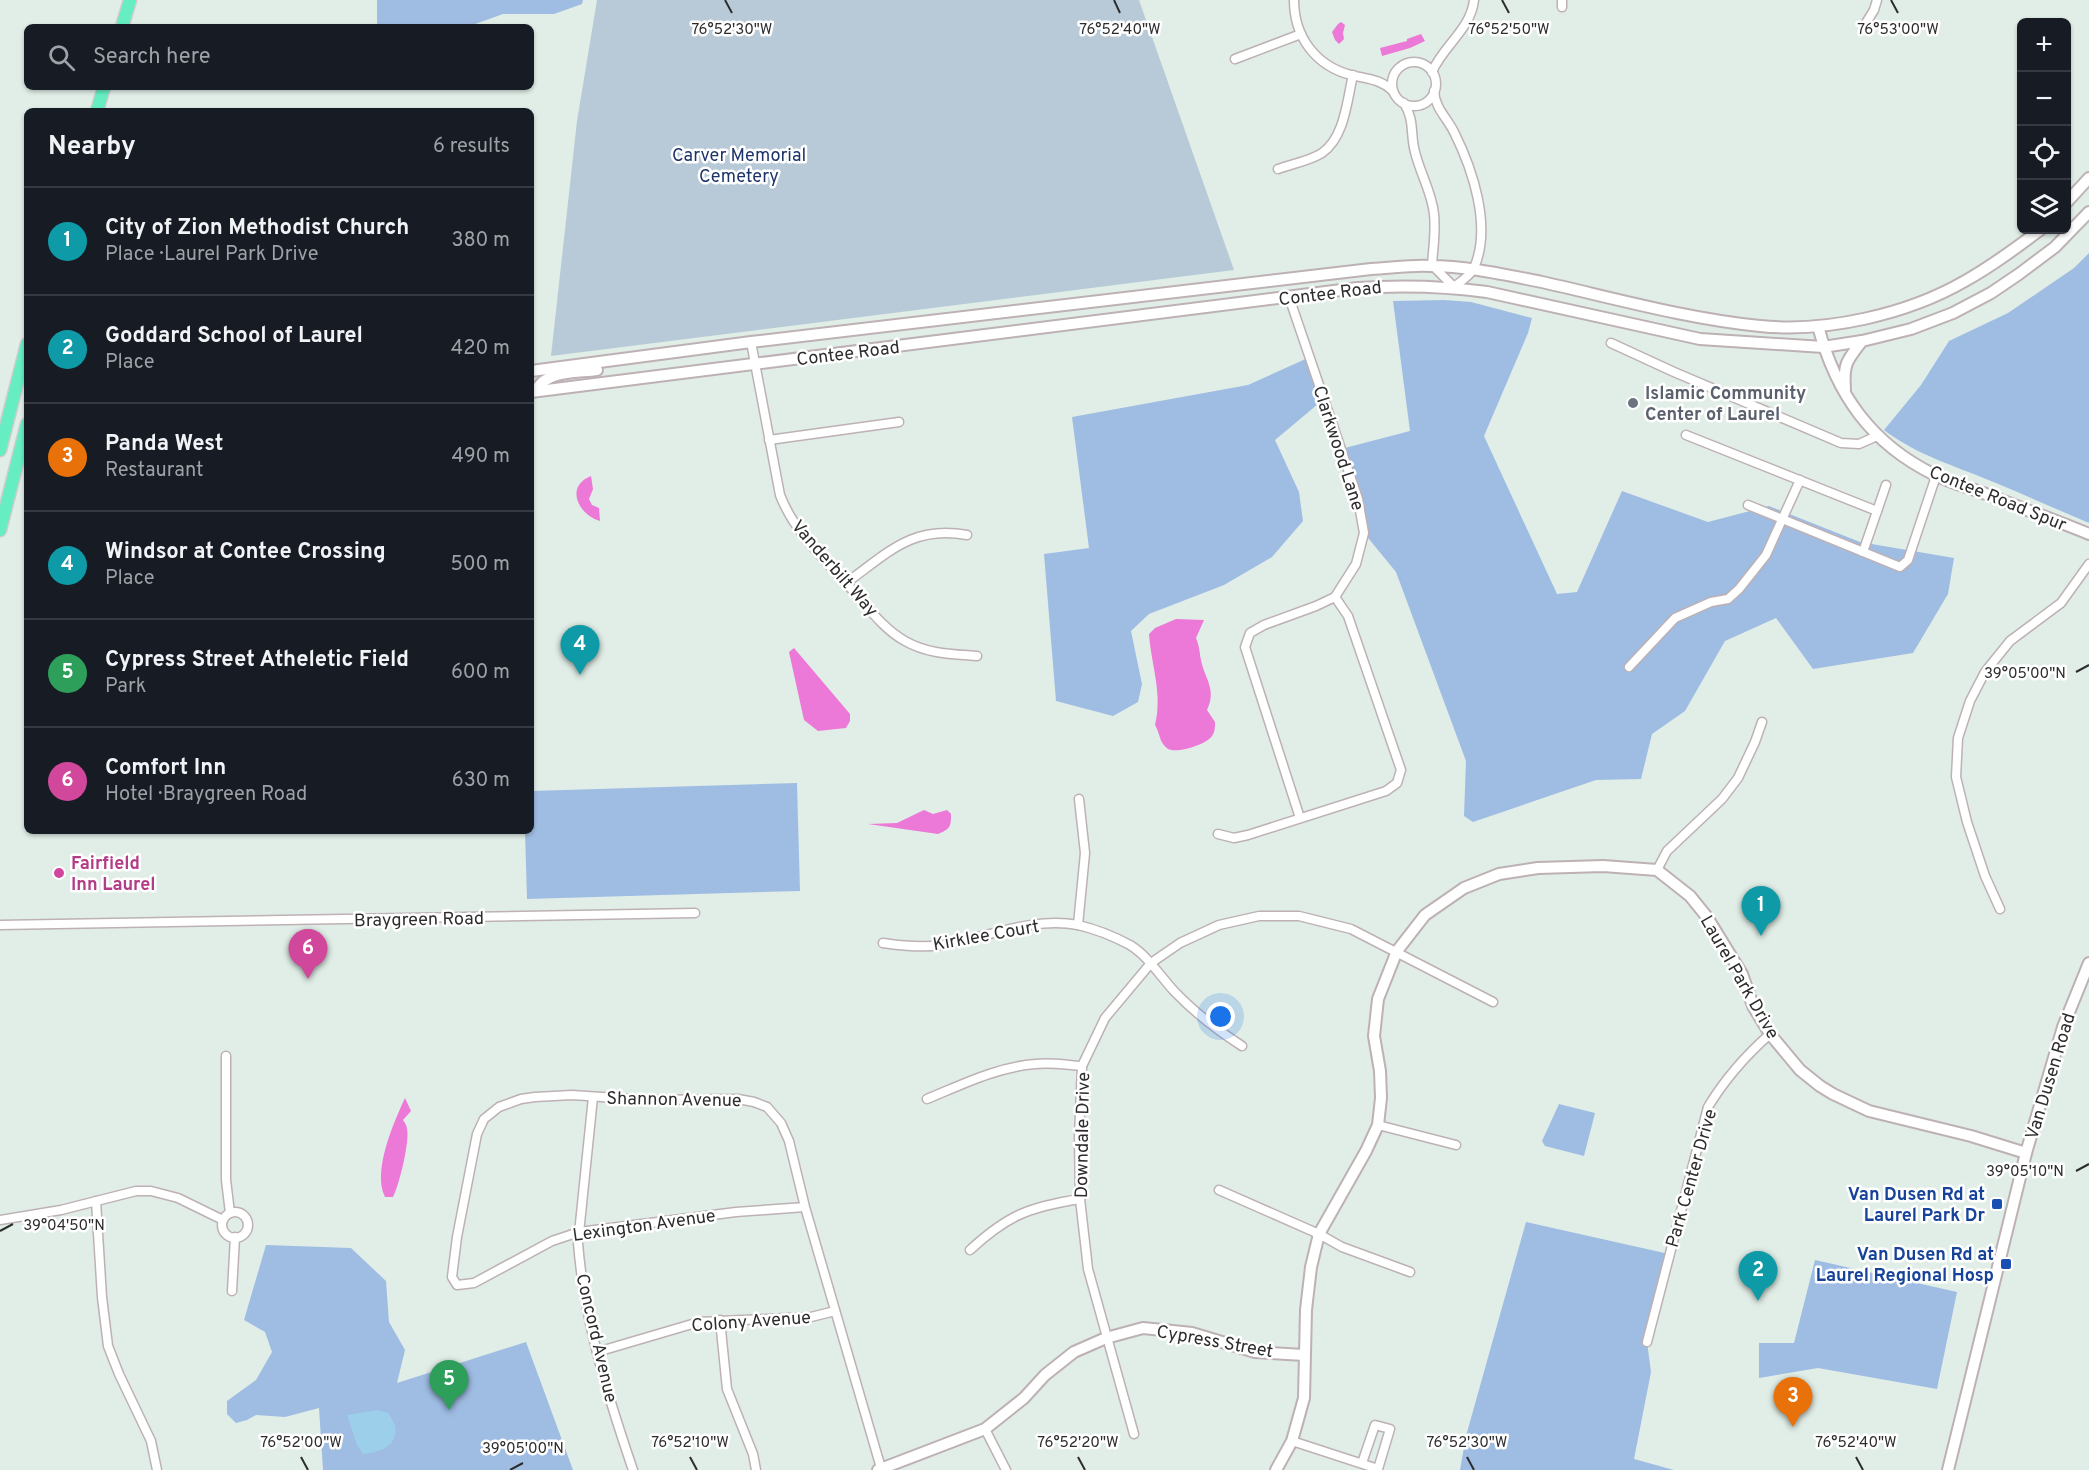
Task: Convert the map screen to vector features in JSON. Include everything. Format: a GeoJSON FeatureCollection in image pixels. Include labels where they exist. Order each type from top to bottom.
{"type":"FeatureCollection","features":[{"type":"Feature","properties":{"kind":"main road"},"geometry":{"type":"LineString","coordinates":[[123,24],[130,0]]}},
{"type":"Feature","properties":{"kind":"main road"},"geometry":{"type":"LineString","coordinates":[[98,108],[103,90]]}},
{"type":"Feature","properties":{"kind":"main road"},"geometry":{"type":"LineString","coordinates":[[0,450],[24,356]]}},
{"type":"Feature","properties":{"kind":"main road"},"geometry":{"type":"LineString","coordinates":[[0,530],[24,446]]}},
{"type":"Feature","properties":{"kind":"street"},"geometry":{"type":"LineString","coordinates":[[1294,0],[1295,16],[1301,34],[1309,48],[1323,63],[1353,75],[1379,80],[1394,91]]}},
{"type":"Feature","properties":{"kind":"street"},"geometry":{"type":"LineString","coordinates":[[1432,72],[1437,60],[1467,22],[1474,0]]}},
{"type":"Feature","properties":{"kind":"street"},"geometry":{"type":"LineString","coordinates":[[1866,23],[1877,0]]}},
{"type":"Feature","properties":{"kind":"street"},"geometry":{"type":"LineString","coordinates":[[1235,59],[1301,34]]}},
{"type":"Feature","properties":{"kind":"street"},"geometry":{"type":"LineString","coordinates":[[1425,65],[1437,60]]}},
{"type":"Feature","properties":{"kind":"street"},"geometry":{"type":"LineString","coordinates":[[1369,78],[1384,77],[1413,62],[1425,65],[1432,72],[1436,85],[1435,102],[1455,133],[1477,193],[1480,215],[1481,234],[1473,270],[1454,287],[1432,266],[1434,213],[1431,197],[1415,154],[1411,116],[1404,103]]}},
{"type":"Feature","properties":{"kind":"street"},"geometry":{"type":"LineString","coordinates":[[1396,72],[1393,78],[1394,91],[1398,99],[1404,103],[1411,106],[1425,103],[1434,92]]}},
{"type":"Feature","properties":{"kind":"street"},"geometry":{"type":"LineString","coordinates":[[1278,169],[1321,153],[1334,142],[1340,130],[1353,75]]}},
{"type":"Feature","properties":{"kind":"street"},"geometry":{"type":"LineString","coordinates":[[2071,198],[2089,178]]}},
{"type":"Feature","properties":{"kind":"street","name":"Contee Road"},"geometry":{"type":"LineString","coordinates":[[534,392],[1357,288],[1397,285],[1454,287],[1487,292],[1700,339],[1823,347],[1862,341],[1911,329],[1953,313],[1991,293],[2055,247],[2089,212]]}},
{"type":"Feature","properties":{"kind":"street","name":"Contee Road"},"geometry":{"type":"LineString","coordinates":[[534,372],[751,342],[1371,269],[1432,266],[1511,276],[1698,317],[1761,326],[1818,326],[1895,310],[1933,296],[1964,282],[2000,260],[2035,234]]}},
{"type":"Feature","properties":{"kind":"street","name":"Clarkwood Lane"},"geometry":{"type":"LineString","coordinates":[[1289,297],[1358,499],[1364,533],[1356,564],[1335,597]]}},
{"type":"Feature","properties":{"kind":"street","name":"Contee Road Spur"},"geometry":{"type":"LineString","coordinates":[[1818,326],[1823,347],[1846,395],[1857,412],[1877,436],[1905,458],[1936,476],[2089,534]]}},
{"type":"Feature","properties":{"kind":"street"},"geometry":{"type":"LineString","coordinates":[[1846,395],[1843,373],[1848,358],[1862,341]]}},
{"type":"Feature","properties":{"kind":"street","name":"Vanderbilt Way"},"geometry":{"type":"LineString","coordinates":[[751,342],[780,495],[787,512],[802,534],[886,628],[903,640],[940,654],[977,656]]}},
{"type":"Feature","properties":{"kind":"street"},"geometry":{"type":"LineString","coordinates":[[1611,343],[1841,443],[1858,444],[1877,436]]}},
{"type":"Feature","properties":{"kind":"street"},"geometry":{"type":"LineString","coordinates":[[534,391],[547,377],[612,367],[626,363],[630,358]]}},
{"type":"Feature","properties":{"kind":"street"},"geometry":{"type":"LineString","coordinates":[[769,440],[899,422]]}},
{"type":"Feature","properties":{"kind":"street"},"geometry":{"type":"LineString","coordinates":[[1686,435],[1877,511]]}},
{"type":"Feature","properties":{"kind":"street"},"geometry":{"type":"LineString","coordinates":[[0,450],[24,446]]}},
{"type":"Feature","properties":{"kind":"street"},"geometry":{"type":"LineString","coordinates":[[1748,505],[1900,567],[1908,560],[1936,476]]}},
{"type":"Feature","properties":{"kind":"street"},"geometry":{"type":"LineString","coordinates":[[1629,667],[1675,618],[1711,602],[1728,599],[1739,589],[1766,555],[1800,480]]}},
{"type":"Feature","properties":{"kind":"street"},"geometry":{"type":"LineString","coordinates":[[1863,552],[1886,485]]}},
{"type":"Feature","properties":{"kind":"street"},"geometry":{"type":"LineString","coordinates":[[846,583],[883,555],[916,538],[932,532],[967,535]]}},
{"type":"Feature","properties":{"kind":"street"},"geometry":{"type":"LineString","coordinates":[[2000,909],[1985,876],[1964,812],[1956,777],[1958,738],[1970,701],[1985,672],[2010,642],[2061,603],[2089,564]]}},
{"type":"Feature","properties":{"kind":"street"},"geometry":{"type":"LineString","coordinates":[[1218,834],[1234,838],[1241,837],[1386,791],[1397,783],[1401,770],[1348,616],[1335,597],[1250,633],[1245,647],[1300,818]]}},
{"type":"Feature","properties":{"kind":"street"},"geometry":{"type":"LineString","coordinates":[[1276,1470],[1292,1441],[1304,1398],[1306,1310],[1311,1267],[1319,1234],[1366,1151],[1378,1125],[1381,1098],[1380,1071],[1374,1036],[1378,999],[1396,951],[1425,915],[1464,888],[1499,874],[1538,868],[1603,866],[1657,870],[1667,851],[1722,799],[1737,777],[1755,742],[1762,722]]}},
{"type":"Feature","properties":{"kind":"street"},"geometry":{"type":"LineString","coordinates":[[1078,925],[1085,853],[1079,798]]}},
{"type":"Feature","properties":{"kind":"street","name":"Laurel Park Drive"},"geometry":{"type":"LineString","coordinates":[[1657,870],[1690,896],[1707,917],[1737,965],[1753,1006],[1770,1034],[1800,1070],[1833,1094],[1869,1111],[1971,1136],[2026,1153]]}},
{"type":"Feature","properties":{"kind":"street","name":"Braygreen Road"},"geometry":{"type":"LineString","coordinates":[[0,925],[695,913]]}},
{"type":"Feature","properties":{"kind":"street","name":"Downdale Drive"},"geometry":{"type":"LineString","coordinates":[[1134,1434],[1088,1269],[1080,1198],[1079,1137],[1082,1066],[1105,1018],[1151,963],[1180,943],[1219,925],[1259,916],[1299,916],[1351,929],[1493,1002]]}},
{"type":"Feature","properties":{"kind":"street","name":"Kirklee Court"},"geometry":{"type":"LineString","coordinates":[[883,942],[908,947],[942,945],[1016,928],[1045,924],[1078,925],[1132,946],[1205,1021],[1242,1046]]}},
{"type":"Feature","properties":{"kind":"street","name":"Van Dusen Road"},"geometry":{"type":"LineString","coordinates":[[1948,1470],[2026,1153],[2063,1027],[2089,963]]}},
{"type":"Feature","properties":{"kind":"street","name":"Park Center Drive"},"geometry":{"type":"LineString","coordinates":[[1647,1342],[1708,1107],[1727,1078],[1744,1058],[1770,1034]]}},
{"type":"Feature","properties":{"kind":"street"},"geometry":{"type":"LineString","coordinates":[[226,1056],[226,1180],[230,1213]]}},
{"type":"Feature","properties":{"kind":"street"},"geometry":{"type":"LineString","coordinates":[[927,1099],[979,1077],[1007,1069],[1036,1064],[1082,1066]]}},
{"type":"Feature","properties":{"kind":"street","name":"Shannon Avenue"},"geometry":{"type":"LineString","coordinates":[[457,1285],[452,1277],[457,1237],[477,1134],[484,1119],[499,1107],[521,1099],[554,1095],[647,1100],[738,1099],[763,1104],[772,1112],[787,1133],[805,1207],[879,1469]]}},
{"type":"Feature","properties":{"kind":"street","name":"Concord Avenue"},"geometry":{"type":"LineString","coordinates":[[593,1097],[578,1243],[582,1283],[597,1352],[633,1470]]}},
{"type":"Feature","properties":{"kind":"street"},"geometry":{"type":"LineString","coordinates":[[1378,1125],[1456,1145]]}},
{"type":"Feature","properties":{"kind":"street"},"geometry":{"type":"LineString","coordinates":[[1219,1190],[1319,1234],[1342,1247],[1410,1272]]}},
{"type":"Feature","properties":{"kind":"street"},"geometry":{"type":"LineString","coordinates":[[0,1220],[33,1216],[96,1202],[127,1192],[151,1191],[178,1198],[223,1220]]}},
{"type":"Feature","properties":{"kind":"street"},"geometry":{"type":"LineString","coordinates":[[970,1250],[990,1231],[1020,1213],[1044,1204],[1080,1198]]}},
{"type":"Feature","properties":{"kind":"street"},"geometry":{"type":"LineString","coordinates":[[96,1202],[102,1297],[108,1346],[151,1441],[157,1470]]}},
{"type":"Feature","properties":{"kind":"street","name":"Lexington Avenue"},"geometry":{"type":"LineString","coordinates":[[457,1285],[474,1283],[552,1241],[579,1232],[736,1212],[805,1207]]}},
{"type":"Feature","properties":{"kind":"street"},"geometry":{"type":"LineString","coordinates":[[240,1212],[247,1219],[247,1229],[244,1234],[236,1238],[230,1237],[223,1230],[223,1220],[230,1213],[240,1212]]}},
{"type":"Feature","properties":{"kind":"street"},"geometry":{"type":"LineString","coordinates":[[232,1290],[236,1238]]}},
{"type":"Feature","properties":{"kind":"street","name":"Colony Avenue"},"geometry":{"type":"LineString","coordinates":[[597,1352],[690,1324],[720,1320],[811,1317],[835,1311]]}},
{"type":"Feature","properties":{"kind":"street"},"geometry":{"type":"LineString","coordinates":[[720,1320],[727,1389],[753,1454],[756,1470]]}},
{"type":"Feature","properties":{"kind":"street","name":"Cypress Street"},"geometry":{"type":"LineString","coordinates":[[879,1469],[985,1429],[1024,1398],[1045,1376],[1074,1352],[1106,1338],[1143,1329],[1192,1333],[1255,1352],[1304,1354]]}},
{"type":"Feature","properties":{"kind":"street"},"geometry":{"type":"LineString","coordinates":[[1292,1441],[1362,1463],[1378,1468],[1390,1429],[1375,1425],[1362,1463]]}},
{"type":"Feature","properties":{"kind":"street"},"geometry":{"type":"LineString","coordinates":[[985,1429],[1006,1470]]}},
{"type":"Feature","properties":{"kind":"shaded area"},"geometry":{"type":"Polygon","coordinates":[[[377,0],[583,0],[582,4],[554,14],[503,14],[475,24],[377,24],[377,0]]]}},
{"type":"Feature","properties":{"kind":"shaded area"},"geometry":{"type":"Polygon","coordinates":[[[1341,22],[1345,25],[1344,39],[1339,44],[1332,32],[1341,22]]]}},
{"type":"Feature","properties":{"kind":"shaded area"},"geometry":{"type":"Polygon","coordinates":[[[1421,34],[1425,41],[1382,56],[1380,48],[1407,41],[1421,34]]]}},
{"type":"Feature","properties":{"kind":"shaded area"},"geometry":{"type":"Polygon","coordinates":[[[2089,253],[2089,523],[1924,454],[1884,430],[1921,385],[1949,341],[2008,313],[2074,268],[2089,253]]]}},
{"type":"Feature","properties":{"kind":"shaded area"},"geometry":{"type":"Polygon","coordinates":[[[1393,301],[1471,302],[1532,318],[1528,333],[1484,436],[1557,594],[1577,592],[1622,491],[1708,522],[1769,506],[1860,542],[1954,558],[1948,594],[1913,653],[1813,669],[1776,618],[1725,641],[1685,711],[1652,734],[1641,779],[1596,780],[1473,822],[1464,816],[1466,761],[1396,572],[1364,533],[1341,449],[1410,431],[1393,301]]]}},
{"type":"Feature","properties":{"kind":"shaded area"},"geometry":{"type":"Polygon","coordinates":[[[1310,357],[1324,399],[1275,440],[1299,492],[1303,521],[1272,557],[1224,585],[1149,614],[1131,631],[1142,684],[1138,702],[1113,716],[1056,701],[1044,554],[1089,548],[1072,417],[1248,385],[1310,357]]]}},
{"type":"Feature","properties":{"kind":"shaded area"},"geometry":{"type":"Polygon","coordinates":[[[591,476],[593,489],[589,499],[592,505],[599,508],[600,521],[586,513],[576,493],[583,481],[591,476]]]}},
{"type":"Feature","properties":{"kind":"shaded area"},"geometry":{"type":"Polygon","coordinates":[[[1176,619],[1204,620],[1196,638],[1211,690],[1207,710],[1215,726],[1212,736],[1204,742],[1185,749],[1173,750],[1163,744],[1155,725],[1158,702],[1149,634],[1155,628],[1176,619]]]}},
{"type":"Feature","properties":{"kind":"shaded area"},"geometry":{"type":"Polygon","coordinates":[[[794,648],[850,714],[850,721],[846,728],[818,731],[804,720],[789,652],[794,648]]]}},
{"type":"Feature","properties":{"kind":"shaded area"},"geometry":{"type":"Polygon","coordinates":[[[797,783],[800,891],[527,899],[525,834],[534,834],[534,791],[797,783]]]}},
{"type":"Feature","properties":{"kind":"shaded area"},"geometry":{"type":"Polygon","coordinates":[[[924,810],[933,814],[947,810],[951,814],[949,827],[938,834],[868,824],[897,823],[924,810]]]}},
{"type":"Feature","properties":{"kind":"shaded area"},"geometry":{"type":"Polygon","coordinates":[[[405,1098],[411,1111],[403,1120],[408,1135],[403,1163],[393,1197],[385,1197],[381,1174],[383,1161],[390,1133],[405,1098]]]}},
{"type":"Feature","properties":{"kind":"shaded area"},"geometry":{"type":"Polygon","coordinates":[[[1559,1104],[1595,1113],[1584,1156],[1545,1146],[1542,1141],[1559,1104]]]}},
{"type":"Feature","properties":{"kind":"shaded area"},"geometry":{"type":"Polygon","coordinates":[[[1526,1222],[1669,1254],[1647,1342],[1651,1372],[1634,1459],[1674,1470],[1460,1470],[1466,1436],[1526,1222]]]}},
{"type":"Feature","properties":{"kind":"shaded area"},"geometry":{"type":"Polygon","coordinates":[[[266,1245],[351,1248],[386,1281],[389,1322],[405,1350],[397,1383],[526,1342],[573,1470],[323,1470],[319,1408],[285,1417],[256,1415],[236,1423],[227,1414],[227,1401],[256,1380],[272,1352],[265,1332],[244,1320],[266,1245]]]}},
{"type":"Feature","properties":{"kind":"shaded area"},"geometry":{"type":"Polygon","coordinates":[[[1815,1260],[1957,1292],[1937,1389],[1818,1368],[1759,1378],[1759,1343],[1794,1343],[1815,1260]]]}},
{"type":"Feature","properties":{"kind":"shaded area"},"geometry":{"type":"Polygon","coordinates":[[[378,1410],[388,1413],[393,1421],[394,1439],[381,1450],[363,1454],[357,1445],[347,1415],[378,1410]]]}},
{"type":"Feature","properties":{"kind":"green space","name":"Carver Memorial Cemetery"},"geometry":{"type":"Polygon","coordinates":[[[597,0],[1139,0],[1234,270],[551,356],[577,121],[597,0]]]}},
{"type":"Feature","properties":{"kind":"place","name":"Islamic Community Center of Laurel"},"geometry":{"type":"Point","coordinates":[1633,403]}},
{"type":"Feature","properties":{"kind":"place","name":"Windsor at Contee Crossing"},"geometry":{"type":"Point","coordinates":[580,675]}},
{"type":"Feature","properties":{"kind":"place","name":"Fairfield Inn Laurel"},"geometry":{"type":"Point","coordinates":[59,873]}},
{"type":"Feature","properties":{"kind":"place","name":"City of Zion Methodist Church"},"geometry":{"type":"Point","coordinates":[1761,936]}},
{"type":"Feature","properties":{"kind":"place","name":"Comfort Inn"},"geometry":{"type":"Point","coordinates":[308,979]}},
{"type":"Feature","properties":{"kind":"place","name":"Van Dusen Rd at Laurel Park Dr"},"geometry":{"type":"Point","coordinates":[1997,1204]}},
{"type":"Feature","properties":{"kind":"place","name":"Van Dusen Rd at Laurel Regional Hosp"},"geometry":{"type":"Point","coordinates":[2006,1264]}},
{"type":"Feature","properties":{"kind":"place","name":"Goddard School of Laurel"},"geometry":{"type":"Point","coordinates":[1758,1301]}},
{"type":"Feature","properties":{"kind":"place","name":"Cypress Street Atheletic Field"},"geometry":{"type":"Point","coordinates":[449,1410]}},
{"type":"Feature","properties":{"kind":"place","name":"Panda West"},"geometry":{"type":"Point","coordinates":[1793,1427]}}]}
